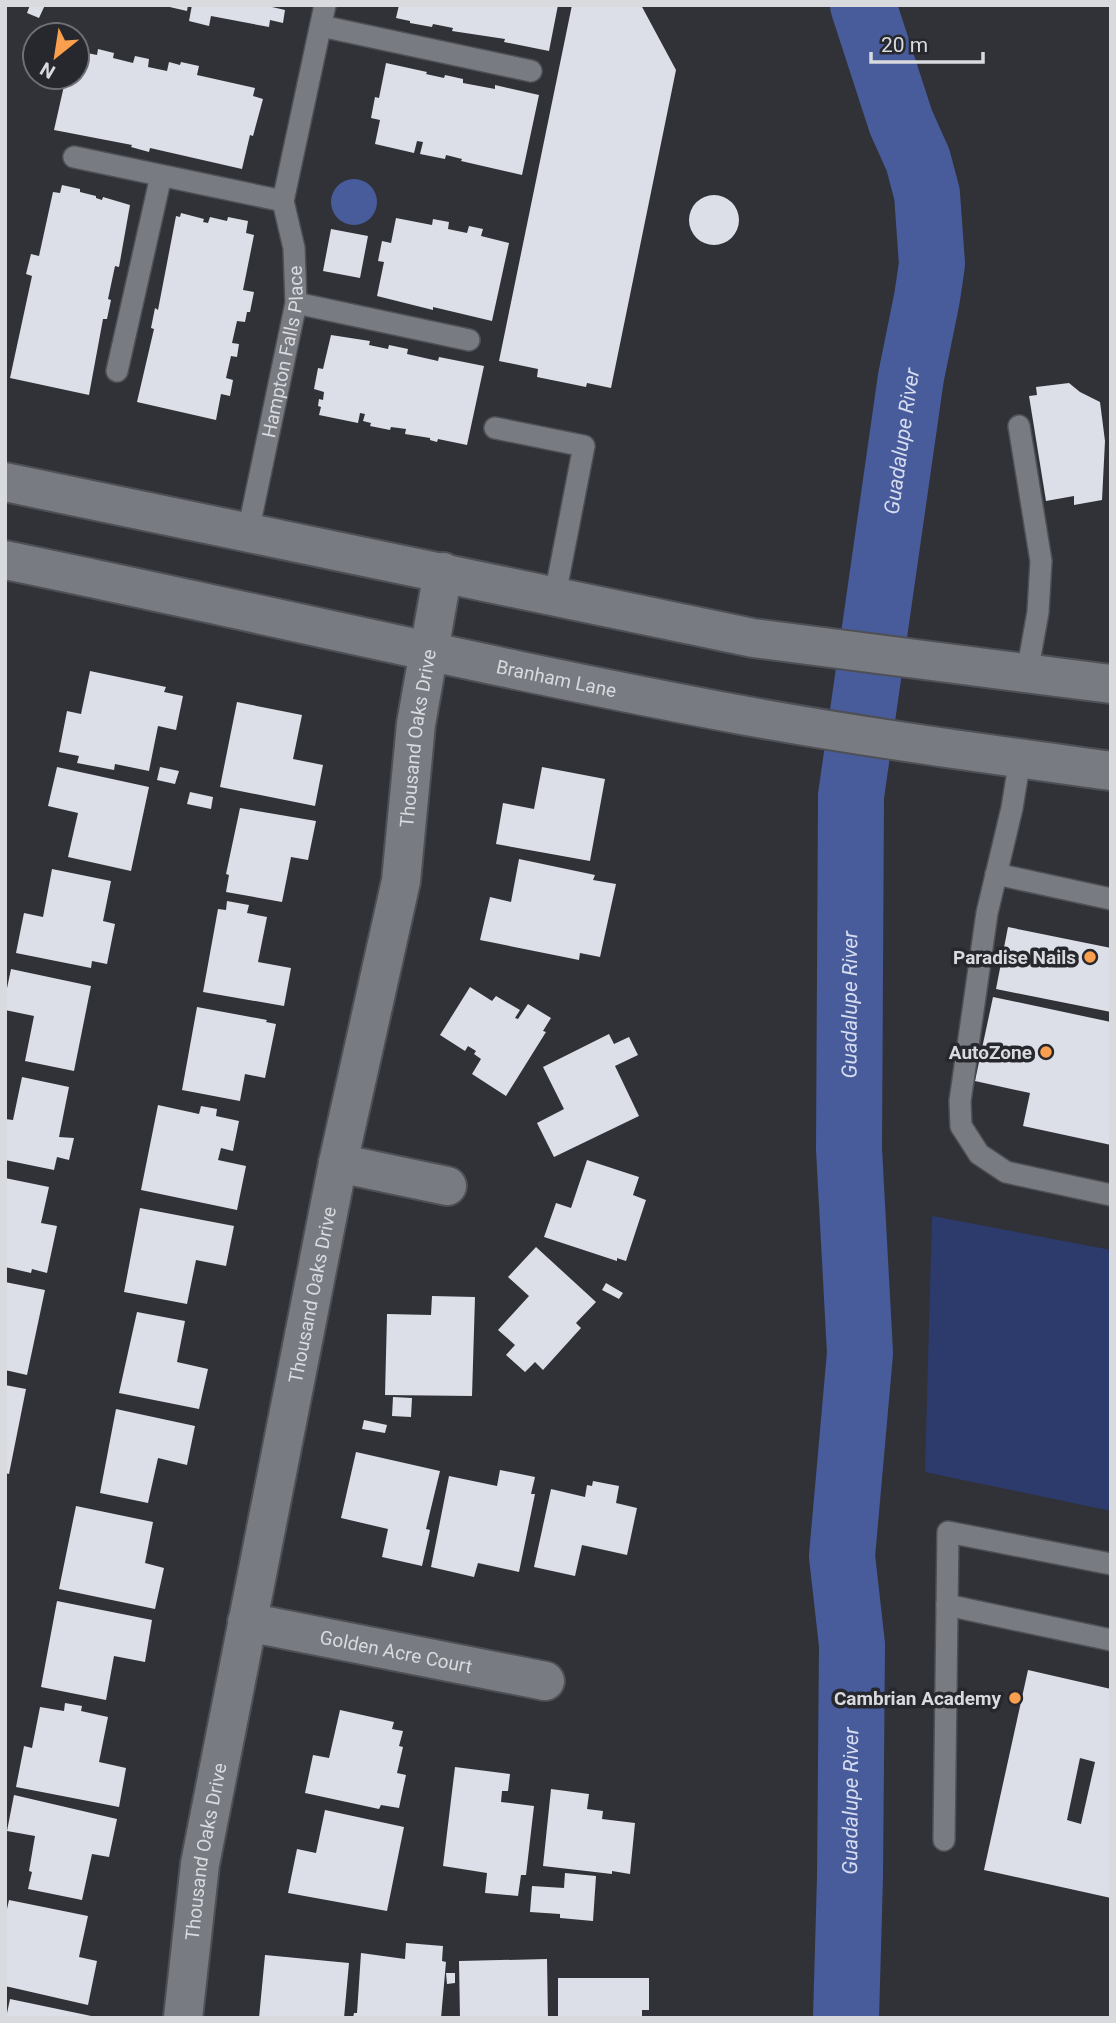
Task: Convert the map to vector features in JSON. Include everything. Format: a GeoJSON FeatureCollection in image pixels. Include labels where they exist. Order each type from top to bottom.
{"type":"FeatureCollection","features":[{"type":"Feature","properties":{"kind":"main road"},"geometry":{"type":"LineString","coordinates":[[5,482],[753,638],[1111,684]]}},
{"type":"Feature","properties":{"kind":"main road","name":"Branham Lane"},"geometry":{"type":"LineString","coordinates":[[6,564],[748,716],[1111,771]]}},
{"type":"Feature","properties":{"kind":"main road","name":"Thousand Oaks Drive"},"geometry":{"type":"LineString","coordinates":[[183,2018],[200,1864],[338,1163],[401,881],[416,724],[443,572]]}},
{"type":"Feature","properties":{"kind":"main road"},"geometry":{"type":"LineString","coordinates":[[338,1163],[447,1186]]}},
{"type":"Feature","properties":{"kind":"main road","name":"Golden Acre Court"},"geometry":{"type":"LineString","coordinates":[[247,1622],[545,1681]]}},
{"type":"Feature","properties":{"kind":"lane"},"geometry":{"type":"LineString","coordinates":[[323,15],[531,71]]}},
{"type":"Feature","properties":{"kind":"lane","name":"Hampton Falls Place"},"geometry":{"type":"LineString","coordinates":[[248,532],[296,303],[294,248],[283,201],[323,15]]}},
{"type":"Feature","properties":{"kind":"lane"},"geometry":{"type":"LineString","coordinates":[[74,157],[283,201]]}},
{"type":"Feature","properties":{"kind":"lane"},"geometry":{"type":"LineString","coordinates":[[117,371],[161,176]]}},
{"type":"Feature","properties":{"kind":"lane"},"geometry":{"type":"LineString","coordinates":[[296,303],[469,340]]}},
{"type":"Feature","properties":{"kind":"lane"},"geometry":{"type":"LineString","coordinates":[[1019,426],[1041,561],[1038,612],[1027,673]]}},
{"type":"Feature","properties":{"kind":"lane"},"geometry":{"type":"LineString","coordinates":[[495,428],[584,446],[555,595]]}},
{"type":"Feature","properties":{"kind":"lane"},"geometry":{"type":"LineString","coordinates":[[1020,758],[1012,808],[987,913],[960,1101],[961,1126],[979,1154],[1006,1172],[1111,1195]]}},
{"type":"Feature","properties":{"kind":"lane"},"geometry":{"type":"LineString","coordinates":[[996,874],[1111,899]]}},
{"type":"Feature","properties":{"kind":"lane"},"geometry":{"type":"LineString","coordinates":[[944,1840],[948,1532],[1111,1564]]}},
{"type":"Feature","properties":{"kind":"lane"},"geometry":{"type":"LineString","coordinates":[[947,1605],[1111,1640]]}},
{"type":"Feature","properties":{"kind":"shaded area"},"geometry":{"type":"Polygon","coordinates":[[[354,179],[370,186],[377,202],[370,218],[354,225],[338,218],[331,202],[338,186],[354,179]]]}},
{"type":"Feature","properties":{"kind":"shaded area"},"geometry":{"type":"Polygon","coordinates":[[[932,1216],[1111,1250],[1111,1511],[925,1472],[932,1216]]]}},
{"type":"Feature","properties":{"kind":"building"},"geometry":{"type":"Polygon","coordinates":[[[30,5],[45,5],[39,18],[27,13],[30,5]]]}},
{"type":"Feature","properties":{"kind":"building"},"geometry":{"type":"Polygon","coordinates":[[[161,5],[188,5],[187,11],[161,5]]]}},
{"type":"Feature","properties":{"kind":"building"},"geometry":{"type":"Polygon","coordinates":[[[192,5],[272,5],[285,10],[283,23],[270,20],[269,27],[211,16],[209,26],[189,21],[192,5]]]}},
{"type":"Feature","properties":{"kind":"building"},"geometry":{"type":"Polygon","coordinates":[[[399,5],[558,5],[549,51],[504,42],[505,39],[452,31],[453,28],[410,23],[396,18],[399,5]]]}},
{"type":"Feature","properties":{"kind":"building"},"geometry":{"type":"Polygon","coordinates":[[[572,5],[641,5],[676,70],[611,388],[587,383],[586,387],[537,377],[538,369],[499,361],[572,5]]]}},
{"type":"Feature","properties":{"kind":"building"},"geometry":{"type":"Polygon","coordinates":[[[98,49],[114,53],[113,58],[133,63],[135,56],[149,59],[148,67],[167,71],[169,62],[180,65],[181,62],[199,66],[197,75],[255,88],[253,96],[263,99],[253,136],[250,135],[242,169],[150,148],[149,152],[131,147],[132,145],[54,130],[63,91],[91,91],[91,54],[97,55],[98,49]]]}},
{"type":"Feature","properties":{"kind":"building"},"geometry":{"type":"Polygon","coordinates":[[[386,63],[444,78],[445,75],[463,79],[463,83],[495,89],[495,85],[539,95],[522,175],[446,155],[445,159],[420,154],[423,142],[417,141],[414,153],[375,144],[380,120],[371,118],[375,97],[379,98],[386,63]]]}},
{"type":"Feature","properties":{"kind":"building"},"geometry":{"type":"Polygon","coordinates":[[[62,185],[80,189],[80,192],[102,200],[103,197],[130,205],[119,267],[115,266],[108,299],[111,300],[107,319],[103,319],[89,395],[10,378],[32,276],[26,274],[31,254],[39,256],[53,192],[60,193],[62,185]]]}},
{"type":"Feature","properties":{"kind":"building"},"geometry":{"type":"Polygon","coordinates":[[[714,195],[731,203],[739,220],[731,237],[714,245],[697,237],[689,220],[697,203],[714,195]]]}},
{"type":"Feature","properties":{"kind":"building"},"geometry":{"type":"Polygon","coordinates":[[[181,213],[204,219],[203,222],[208,223],[210,217],[227,221],[228,217],[248,221],[246,233],[254,235],[243,290],[254,292],[250,312],[247,312],[245,322],[237,321],[232,343],[239,344],[237,357],[231,356],[226,378],[233,380],[230,396],[221,394],[216,420],[137,402],[176,216],[180,217],[181,213]]]}},
{"type":"Feature","properties":{"kind":"building"},"geometry":{"type":"Polygon","coordinates":[[[396,218],[432,225],[433,219],[449,222],[448,229],[467,233],[469,226],[483,229],[481,236],[509,243],[492,321],[377,296],[384,262],[378,261],[382,241],[391,243],[396,218]]]}},
{"type":"Feature","properties":{"kind":"building"},"geometry":{"type":"Polygon","coordinates":[[[331,229],[368,236],[360,278],[323,271],[331,229]]]}},
{"type":"Feature","properties":{"kind":"building"},"geometry":{"type":"Polygon","coordinates":[[[331,335],[370,341],[369,345],[388,349],[389,345],[408,349],[407,354],[438,361],[439,357],[484,366],[467,445],[438,439],[437,442],[430,438],[405,434],[406,429],[391,427],[390,430],[370,426],[371,423],[363,421],[365,414],[360,413],[358,423],[319,415],[319,399],[323,400],[324,392],[314,389],[318,368],[323,369],[331,335]]]}},
{"type":"Feature","properties":{"kind":"building"},"geometry":{"type":"Polygon","coordinates":[[[1069,383],[1100,402],[1105,441],[1102,500],[1074,505],[1074,496],[1046,501],[1029,396],[1037,395],[1036,387],[1069,383]]]}},
{"type":"Feature","properties":{"kind":"building"},"geometry":{"type":"Polygon","coordinates":[[[90,671],[166,687],[164,692],[183,696],[176,730],[158,726],[149,771],[115,764],[114,770],[77,763],[79,756],[59,752],[67,711],[81,714],[90,671]]]}},
{"type":"Feature","properties":{"kind":"building"},"geometry":{"type":"Polygon","coordinates":[[[237,702],[302,715],[293,759],[323,765],[315,806],[220,787],[237,702]]]}},
{"type":"Feature","properties":{"kind":"building"},"geometry":{"type":"Polygon","coordinates":[[[57,767],[149,787],[131,871],[68,857],[78,813],[48,806],[57,767]]]}},
{"type":"Feature","properties":{"kind":"building"},"geometry":{"type":"Polygon","coordinates":[[[160,767],[179,771],[175,784],[157,780],[160,767]]]}},
{"type":"Feature","properties":{"kind":"building"},"geometry":{"type":"Polygon","coordinates":[[[542,767],[605,779],[590,861],[496,844],[503,803],[534,809],[542,767]]]}},
{"type":"Feature","properties":{"kind":"building"},"geometry":{"type":"Polygon","coordinates":[[[190,792],[213,797],[211,809],[187,804],[190,792]]]}},
{"type":"Feature","properties":{"kind":"building"},"geometry":{"type":"Polygon","coordinates":[[[240,808],[316,821],[308,860],[291,857],[282,902],[226,892],[229,875],[226,874],[240,808]]]}},
{"type":"Feature","properties":{"kind":"building"},"geometry":{"type":"Polygon","coordinates":[[[519,859],[595,875],[593,880],[616,884],[600,957],[580,953],[579,960],[480,940],[490,897],[511,902],[519,859]]]}},
{"type":"Feature","properties":{"kind":"building"},"geometry":{"type":"Polygon","coordinates":[[[52,869],[111,881],[103,921],[115,924],[107,964],[92,961],[91,968],[16,953],[24,913],[43,917],[52,869]]]}},
{"type":"Feature","properties":{"kind":"building"},"geometry":{"type":"Polygon","coordinates":[[[227,901],[249,905],[247,913],[267,917],[258,962],[291,968],[284,1006],[203,992],[218,909],[226,910],[227,901]]]}},
{"type":"Feature","properties":{"kind":"building"},"geometry":{"type":"Polygon","coordinates":[[[1008,927],[1111,948],[1111,1012],[996,989],[1008,927]]]}},
{"type":"Feature","properties":{"kind":"building"},"geometry":{"type":"Polygon","coordinates":[[[11,969],[91,986],[74,1071],[25,1061],[34,1016],[5,1010],[11,969]]]}},
{"type":"Feature","properties":{"kind":"building"},"geometry":{"type":"Polygon","coordinates":[[[470,987],[492,1001],[496,996],[520,1010],[515,1018],[518,1019],[528,1004],[551,1018],[543,1031],[546,1032],[506,1096],[472,1074],[481,1059],[474,1054],[476,1051],[468,1046],[465,1051],[440,1035],[470,987]]]}},
{"type":"Feature","properties":{"kind":"building","name":"AutoZone"},"geometry":{"type":"Polygon","coordinates":[[[993,997],[1111,1022],[1111,1145],[1023,1126],[1030,1093],[975,1081],[993,997]]]}},
{"type":"Feature","properties":{"kind":"building"},"geometry":{"type":"Polygon","coordinates":[[[197,1007],[276,1024],[265,1078],[245,1074],[240,1101],[182,1090],[197,1007]]]}},
{"type":"Feature","properties":{"kind":"building"},"geometry":{"type":"Polygon","coordinates":[[[609,1034],[614,1044],[629,1037],[638,1055],[615,1066],[639,1116],[554,1157],[537,1123],[564,1109],[543,1067],[609,1034]]]}},
{"type":"Feature","properties":{"kind":"building"},"geometry":{"type":"Polygon","coordinates":[[[22,1077],[69,1087],[59,1137],[74,1138],[69,1160],[57,1157],[54,1170],[5,1160],[5,1119],[13,1120],[22,1077]]]}},
{"type":"Feature","properties":{"kind":"building"},"geometry":{"type":"Polygon","coordinates":[[[158,1105],[199,1114],[201,1106],[217,1109],[216,1116],[239,1121],[233,1151],[221,1148],[218,1160],[246,1166],[237,1210],[141,1190],[158,1105]]]}},
{"type":"Feature","properties":{"kind":"building"},"geometry":{"type":"Polygon","coordinates":[[[587,1160],[639,1177],[633,1195],[646,1200],[626,1261],[617,1258],[617,1261],[544,1237],[556,1203],[571,1208],[587,1160]]]}},
{"type":"Feature","properties":{"kind":"building"},"geometry":{"type":"Polygon","coordinates":[[[5,1178],[49,1187],[41,1223],[57,1226],[47,1273],[32,1269],[31,1273],[5,1267],[5,1178]]]}},
{"type":"Feature","properties":{"kind":"building"},"geometry":{"type":"Polygon","coordinates":[[[140,1208],[234,1226],[226,1266],[196,1260],[187,1304],[124,1292],[140,1208]]]}},
{"type":"Feature","properties":{"kind":"building"},"geometry":{"type":"Polygon","coordinates":[[[536,1247],[596,1302],[576,1323],[581,1328],[543,1370],[535,1362],[525,1372],[506,1355],[515,1345],[498,1330],[529,1296],[508,1277],[536,1247]]]}},
{"type":"Feature","properties":{"kind":"building"},"geometry":{"type":"Polygon","coordinates":[[[5,1282],[45,1290],[27,1375],[5,1370],[5,1282]]]}},
{"type":"Feature","properties":{"kind":"building"},"geometry":{"type":"Polygon","coordinates":[[[606,1283],[623,1293],[619,1299],[602,1290],[606,1283]]]}},
{"type":"Feature","properties":{"kind":"building"},"geometry":{"type":"Polygon","coordinates":[[[432,1296],[475,1297],[472,1396],[385,1395],[387,1314],[431,1315],[432,1296]]]}},
{"type":"Feature","properties":{"kind":"building"},"geometry":{"type":"Polygon","coordinates":[[[137,1312],[185,1321],[177,1362],[208,1369],[199,1409],[119,1393],[137,1312]]]}},
{"type":"Feature","properties":{"kind":"building"},"geometry":{"type":"Polygon","coordinates":[[[5,1385],[26,1389],[9,1474],[5,1473],[5,1385]]]}},
{"type":"Feature","properties":{"kind":"building"},"geometry":{"type":"Polygon","coordinates":[[[393,1397],[412,1398],[411,1417],[392,1416],[393,1397]]]}},
{"type":"Feature","properties":{"kind":"building"},"geometry":{"type":"Polygon","coordinates":[[[116,1409],[195,1426],[187,1465],[158,1458],[148,1503],[100,1493],[116,1409]]]}},
{"type":"Feature","properties":{"kind":"building"},"geometry":{"type":"Polygon","coordinates":[[[364,1420],[387,1425],[385,1433],[362,1429],[364,1420]]]}},
{"type":"Feature","properties":{"kind":"building"},"geometry":{"type":"Polygon","coordinates":[[[356,1452],[440,1471],[426,1529],[430,1530],[422,1566],[382,1557],[388,1529],[341,1518],[356,1452]]]}},
{"type":"Feature","properties":{"kind":"building"},"geometry":{"type":"Polygon","coordinates":[[[500,1470],[535,1477],[531,1494],[535,1494],[519,1572],[478,1563],[474,1577],[431,1567],[449,1476],[497,1486],[500,1470]]]}},
{"type":"Feature","properties":{"kind":"building"},"geometry":{"type":"Polygon","coordinates":[[[593,1481],[619,1486],[616,1503],[637,1508],[627,1555],[582,1545],[575,1576],[534,1567],[551,1489],[585,1497],[587,1485],[592,1486],[593,1481]]]}},
{"type":"Feature","properties":{"kind":"building"},"geometry":{"type":"Polygon","coordinates":[[[76,1506],[153,1522],[145,1563],[164,1568],[155,1609],[59,1589],[76,1506]]]}},
{"type":"Feature","properties":{"kind":"building"},"geometry":{"type":"Polygon","coordinates":[[[57,1601],[152,1620],[145,1662],[114,1656],[106,1700],[41,1687],[57,1601]]]}},
{"type":"Feature","properties":{"kind":"building"},"geometry":{"type":"Polygon","coordinates":[[[1028,1670],[1111,1689],[1111,1898],[984,1870],[1028,1670]],[[1080,1758],[1067,1820],[1081,1824],[1095,1762],[1080,1758]]]}},
{"type":"Feature","properties":{"kind":"building"},"geometry":{"type":"Polygon","coordinates":[[[65,1703],[82,1706],[81,1711],[108,1717],[99,1762],[126,1768],[119,1807],[16,1787],[24,1746],[32,1748],[40,1707],[64,1711],[65,1703]]]}},
{"type":"Feature","properties":{"kind":"building"},"geometry":{"type":"Polygon","coordinates":[[[340,1710],[394,1722],[392,1729],[403,1731],[399,1746],[403,1747],[397,1773],[406,1775],[399,1808],[381,1805],[379,1809],[305,1793],[313,1755],[329,1758],[340,1710]]]}},
{"type":"Feature","properties":{"kind":"building"},"geometry":{"type":"Polygon","coordinates":[[[455,1767],[510,1774],[508,1791],[502,1791],[501,1802],[534,1806],[526,1875],[521,1875],[518,1896],[485,1893],[487,1873],[443,1866],[455,1767]]]}},
{"type":"Feature","properties":{"kind":"building"},"geometry":{"type":"Polygon","coordinates":[[[551,1789],[589,1794],[587,1809],[603,1811],[602,1819],[635,1823],[630,1874],[543,1866],[551,1789]]]}},
{"type":"Feature","properties":{"kind":"building"},"geometry":{"type":"Polygon","coordinates":[[[14,1795],[117,1819],[109,1857],[92,1854],[82,1900],[28,1889],[35,1836],[7,1831],[14,1795]]]}},
{"type":"Feature","properties":{"kind":"building"},"geometry":{"type":"Polygon","coordinates":[[[325,1810],[404,1827],[387,1911],[288,1893],[297,1849],[316,1853],[325,1810]]]}},
{"type":"Feature","properties":{"kind":"building"},"geometry":{"type":"Polygon","coordinates":[[[565,1873],[596,1876],[593,1921],[560,1918],[560,1914],[530,1912],[532,1886],[564,1888],[565,1873]]]}},
{"type":"Feature","properties":{"kind":"building"},"geometry":{"type":"Polygon","coordinates":[[[9,1900],[88,1916],[79,1957],[97,1961],[88,2005],[5,1986],[5,1918],[9,1900]]]}},
{"type":"Feature","properties":{"kind":"building"},"geometry":{"type":"Polygon","coordinates":[[[406,1943],[443,1946],[442,1961],[446,1962],[441,2018],[353,2018],[354,2013],[357,2013],[361,1953],[405,1959],[406,1943]]]}},
{"type":"Feature","properties":{"kind":"building"},"geometry":{"type":"Polygon","coordinates":[[[265,1955],[349,1963],[344,2018],[259,2018],[265,1955]]]}},
{"type":"Feature","properties":{"kind":"building"},"geometry":{"type":"Polygon","coordinates":[[[547,1959],[548,2018],[460,2018],[459,1961],[547,1959]]]}},
{"type":"Feature","properties":{"kind":"building"},"geometry":{"type":"Polygon","coordinates":[[[446,1973],[455,1973],[455,1983],[447,1984],[446,1973]]]}},
{"type":"Feature","properties":{"kind":"building"},"geometry":{"type":"Polygon","coordinates":[[[558,1978],[649,1978],[649,2010],[642,2010],[642,2018],[558,2018],[558,1978]]]}},
{"type":"Feature","properties":{"kind":"building"},"geometry":{"type":"Polygon","coordinates":[[[10,1999],[96,2017],[96,2018],[6,2018],[10,1999]]]}},
{"type":"Feature","properties":{"kind":"waterway","name":"Guadalupe River"},"geometry":{"type":"LineString","coordinates":[[846,2018],[852,1645],[842,1556],[860,1353],[849,1149],[851,796],[911,377],[932,264],[927,194],[918,160],[901,122],[863,5]]}},
{"type":"Feature","properties":{"kind":"place","name":"Paradise Nails"},"geometry":{"type":"Point","coordinates":[1090,957]}},
{"type":"Feature","properties":{"kind":"place","name":"AutoZone"},"geometry":{"type":"Point","coordinates":[1046,1052]}},
{"type":"Feature","properties":{"kind":"place","name":"Cambrian Academy"},"geometry":{"type":"Point","coordinates":[1015,1698]}}]}
